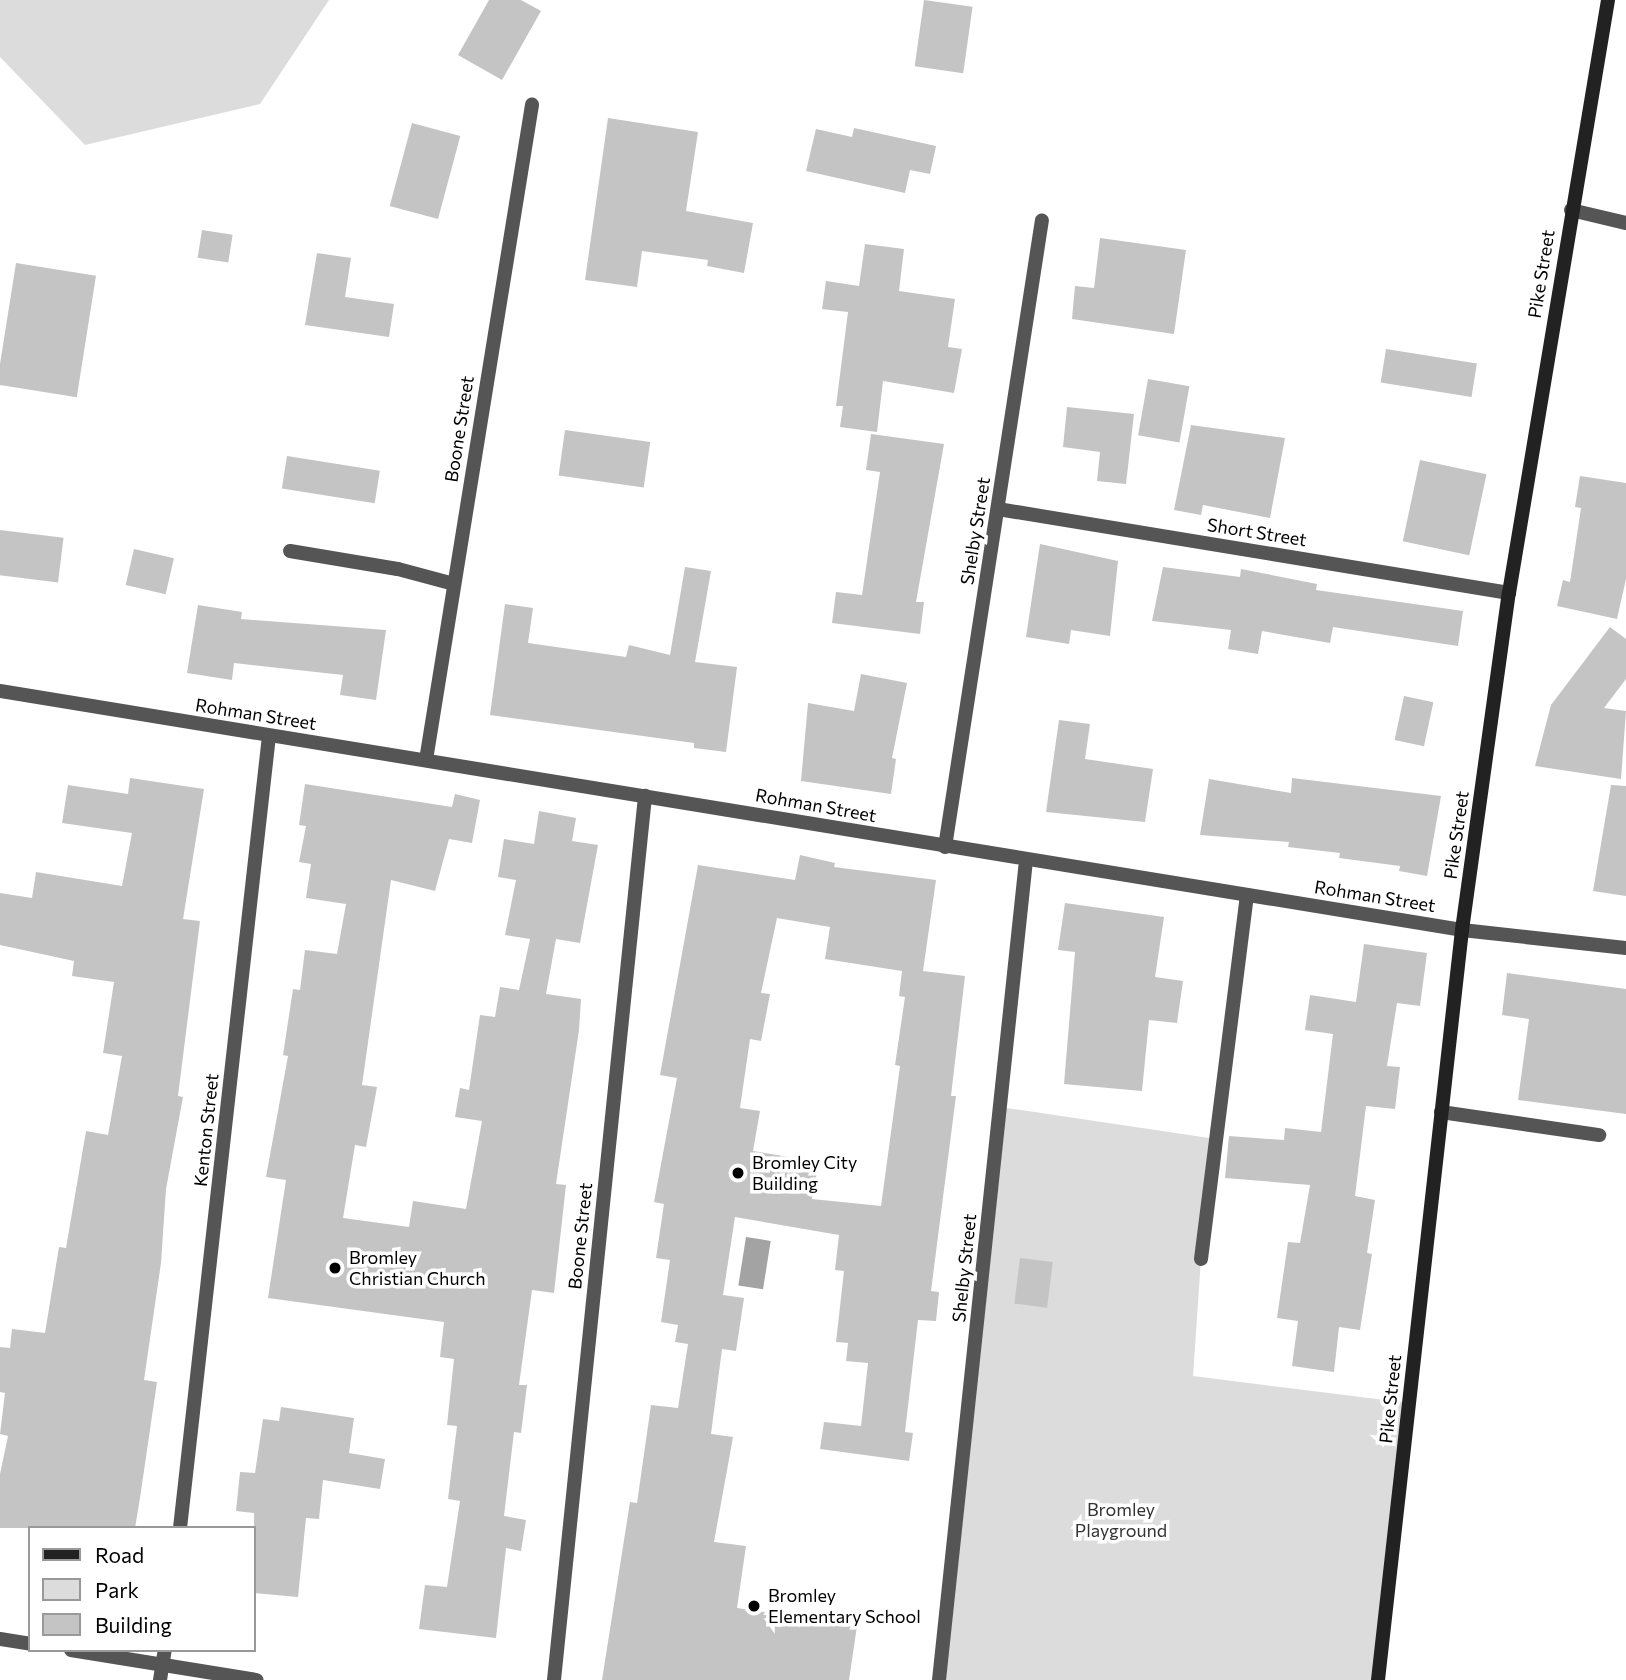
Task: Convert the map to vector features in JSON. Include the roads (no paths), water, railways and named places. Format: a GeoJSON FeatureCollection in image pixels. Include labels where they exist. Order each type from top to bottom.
{"type":"FeatureCollection","features":[{"type":"Feature","properties":{"kind":"main road","name":"Pike Street"},"geometry":{"type":"LineString","coordinates":[[1378,1680],[1462,930],[1509,593],[1608,0]]}},
{"type":"Feature","properties":{"kind":"street","name":"Boone Street"},"geometry":{"type":"LineString","coordinates":[[426,760],[532,105]]}},
{"type":"Feature","properties":{"kind":"street"},"geometry":{"type":"LineString","coordinates":[[1571,210],[1626,223]]}},
{"type":"Feature","properties":{"kind":"street","name":"Shelby Street"},"geometry":{"type":"LineString","coordinates":[[945,847],[1042,220]]}},
{"type":"Feature","properties":{"kind":"street","name":"Short Street"},"geometry":{"type":"LineString","coordinates":[[998,509],[1509,593]]}},
{"type":"Feature","properties":{"kind":"street"},"geometry":{"type":"LineString","coordinates":[[290,551],[398,569],[453,584]]}},
{"type":"Feature","properties":{"kind":"street","name":"Rohman Street"},"geometry":{"type":"LineString","coordinates":[[0,691],[1462,930],[1626,948]]}},
{"type":"Feature","properties":{"kind":"street","name":"Kenton Street"},"geometry":{"type":"LineString","coordinates":[[180,1526],[269,736]]}},
{"type":"Feature","properties":{"kind":"street","name":"Boone Street"},"geometry":{"type":"LineString","coordinates":[[554,1680],[645,796]]}},
{"type":"Feature","properties":{"kind":"street","name":"Shelby Street"},"geometry":{"type":"LineString","coordinates":[[939,1680],[1026,860]]}},
{"type":"Feature","properties":{"kind":"street"},"geometry":{"type":"LineString","coordinates":[[1201,1259],[1247,895]]}},
{"type":"Feature","properties":{"kind":"street"},"geometry":{"type":"LineString","coordinates":[[1441,1112],[1599,1135]]}},
{"type":"Feature","properties":{"kind":"street"},"geometry":{"type":"LineString","coordinates":[[0,1639],[28,1644]]}},
{"type":"Feature","properties":{"kind":"street"},"geometry":{"type":"LineString","coordinates":[[83,1652],[257,1680]]}},
{"type":"Feature","properties":{"kind":"place","name":"Bromley City Building"},"geometry":{"type":"Point","coordinates":[738,1173]}},
{"type":"Feature","properties":{"kind":"place","name":"Bromley Christian Church"},"geometry":{"type":"Point","coordinates":[335,1268]}},
{"type":"Feature","properties":{"kind":"place","name":"Bromley Elementary School"},"geometry":{"type":"Point","coordinates":[754,1606]}},
{"type":"Feature","properties":{"kind":"park label","name":"Bromley Playground"},"geometry":{"type":"Point","coordinates":[1121,1520]}}]}
